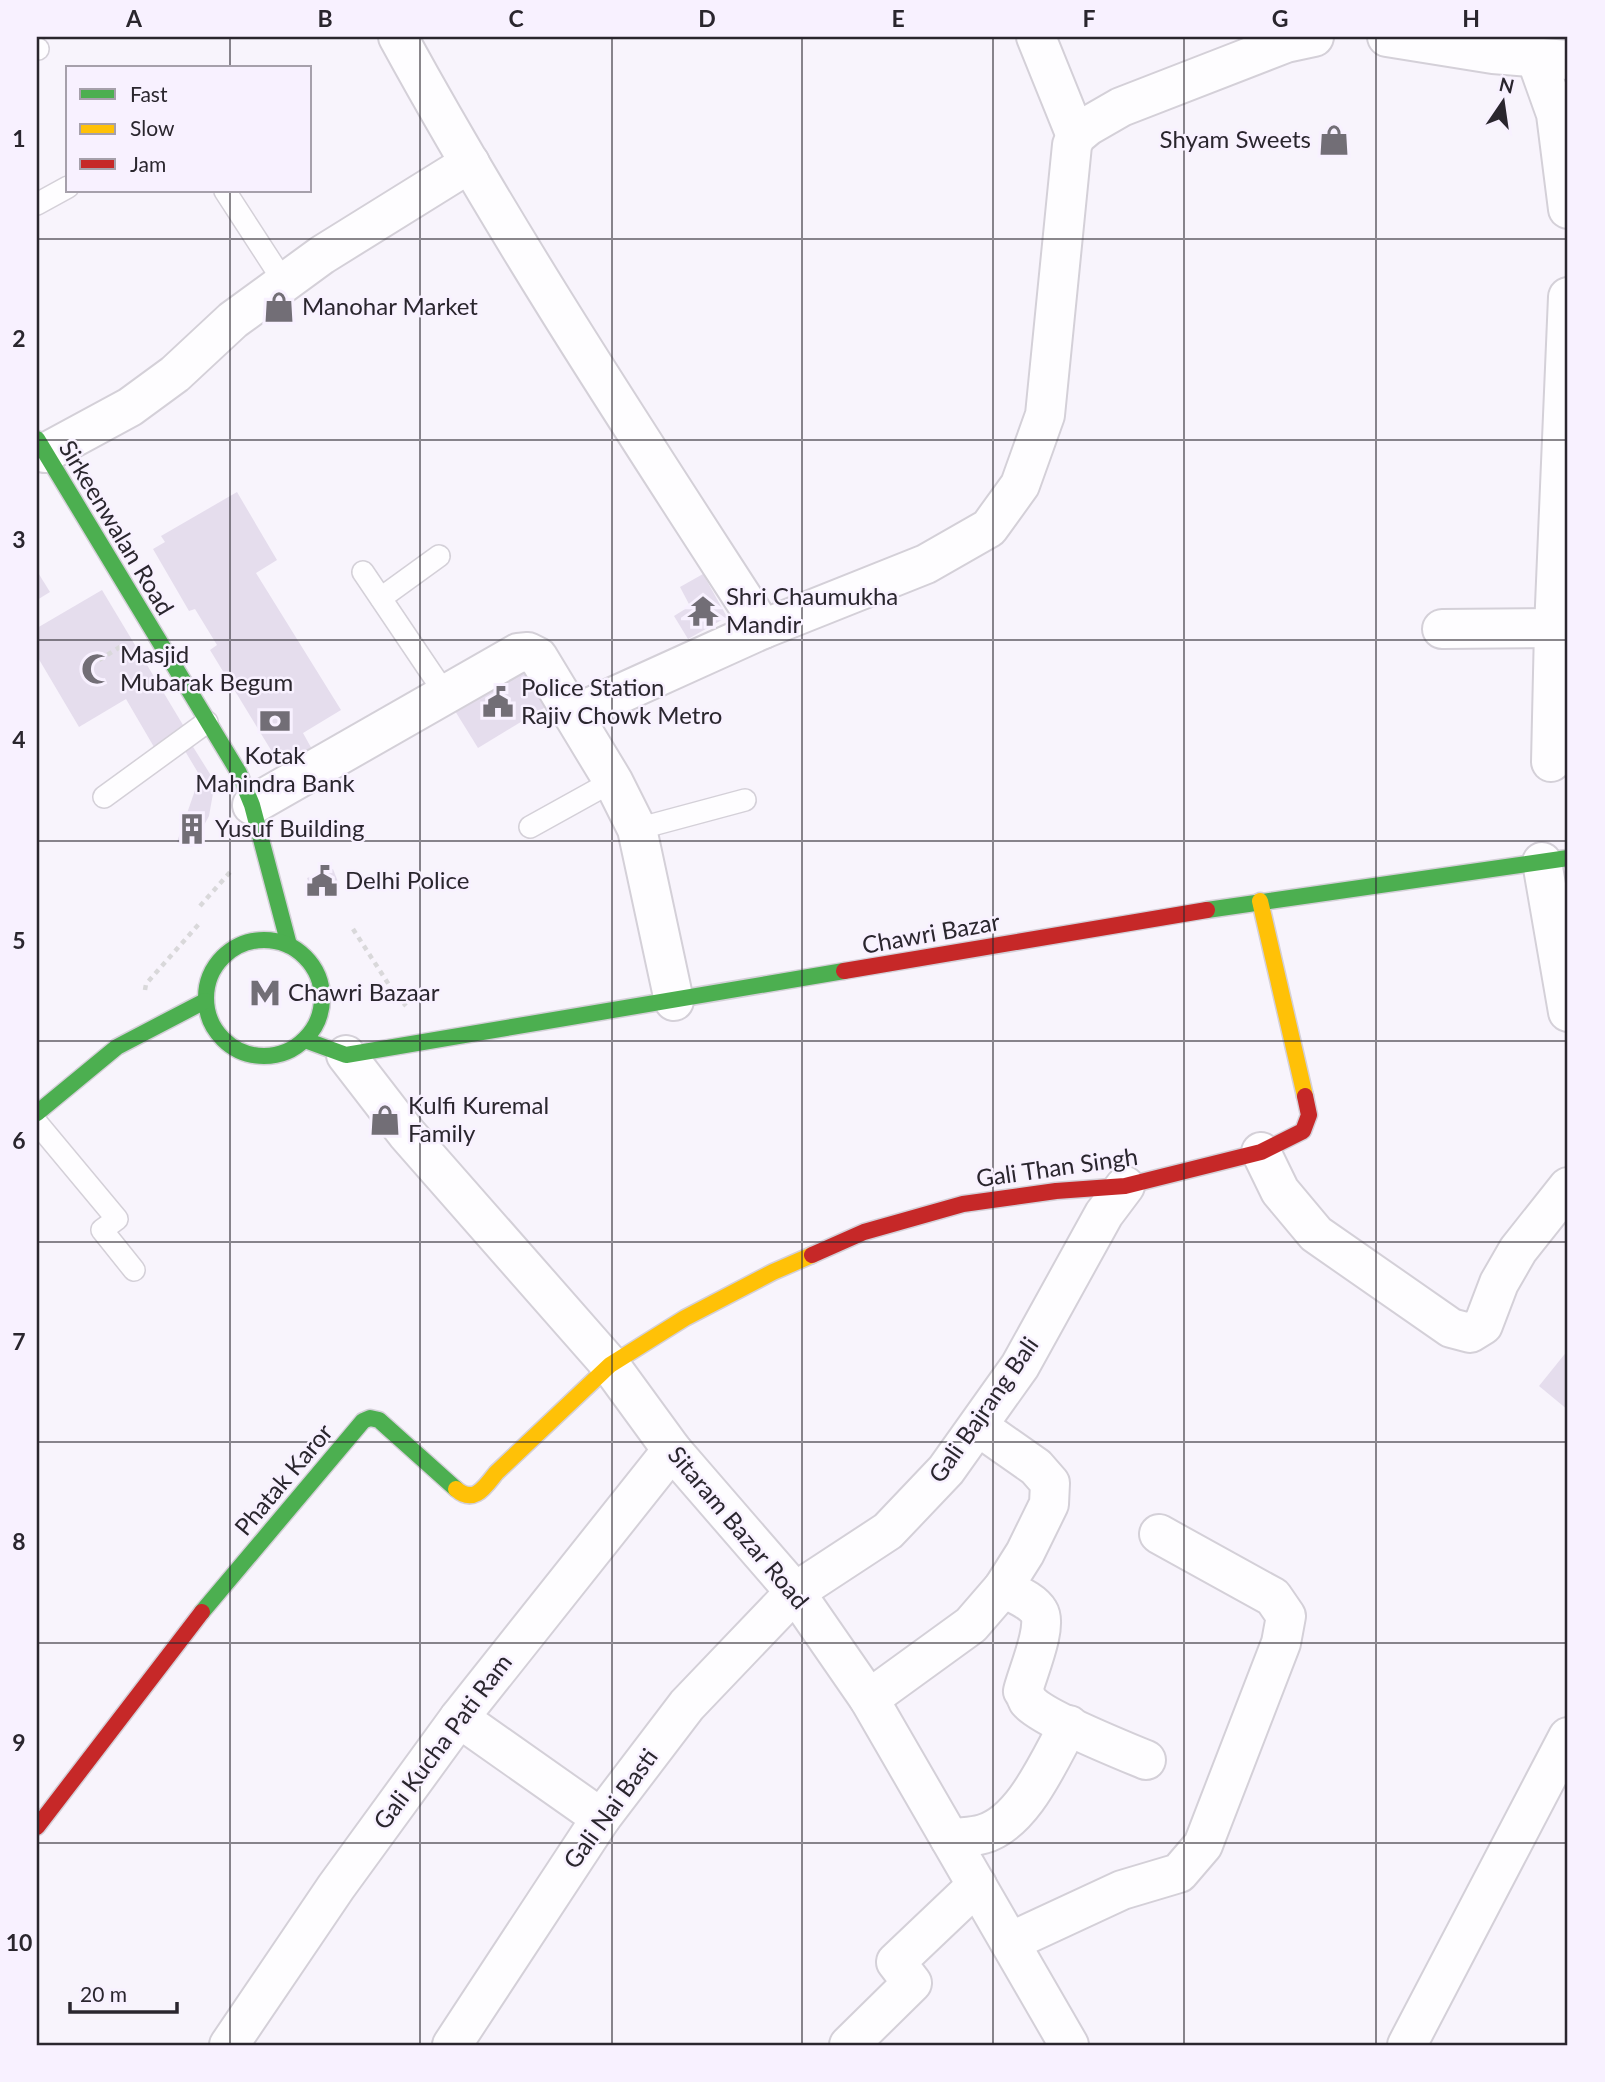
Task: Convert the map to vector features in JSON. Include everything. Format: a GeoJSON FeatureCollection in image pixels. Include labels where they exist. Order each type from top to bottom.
{"type":"FeatureCollection","features":[{"type":"Feature","properties":{"kind":"street"},"geometry":{"type":"LineString","coordinates":[[398,37],[470,163],[593,366],[763,629]]}},
{"type":"Feature","properties":{"kind":"street"},"geometry":{"type":"LineString","coordinates":[[1036,37],[1076,136]]}},
{"type":"Feature","properties":{"kind":"street"},"geometry":{"type":"LineString","coordinates":[[573,715],[763,629],[926,564],[989,528],[1020,485],[1045,415],[1072,145],[1076,136],[1121,107],[1286,43],[1314,37]]}},
{"type":"Feature","properties":{"kind":"street"},"geometry":{"type":"LineString","coordinates":[[1387,37],[1493,54],[1552,59],[1568,209]]}},
{"type":"Feature","properties":{"kind":"street"},"geometry":{"type":"LineString","coordinates":[[41,446],[130,407],[175,374],[233,320],[284,282],[322,255],[470,163]]}},
{"type":"Feature","properties":{"kind":"street"},"geometry":{"type":"LineString","coordinates":[[1551,762],[1561,629],[1568,296]]}},
{"type":"Feature","properties":{"kind":"street","name":"Sirkeenwalan Road"},"geometry":{"type":"LineString","coordinates":[[41,446],[239,773],[252,805],[289,945]]}},
{"type":"Feature","properties":{"kind":"street"},"geometry":{"type":"LineString","coordinates":[[1442,629],[1561,629]]}},
{"type":"Feature","properties":{"kind":"street"},"geometry":{"type":"LineString","coordinates":[[252,805],[518,653],[528,652],[538,657],[613,781],[637,829],[674,1000]]}},
{"type":"Feature","properties":{"kind":"street"},"geometry":{"type":"LineString","coordinates":[[1555,860],[1568,1012]]}},
{"type":"Feature","properties":{"kind":"street","name":"Chawri Bazar"},"geometry":{"type":"LineString","coordinates":[[305,1040],[346,1055],[1260,901],[1555,860]]}},
{"type":"Feature","properties":{"kind":"street","name":"Gali Than Singh"},"geometry":{"type":"LineString","coordinates":[[610,1365],[685,1318],[772,1272],[864,1232],[963,1204],[1056,1191],[1125,1186],[1261,1152],[1303,1131],[1309,1115],[1260,901]]}},
{"type":"Feature","properties":{"kind":"street"},"geometry":{"type":"LineString","coordinates":[[271,940],[289,945],[306,957],[318,974],[323,993],[323,1005],[317,1024],[305,1040],[277,1056],[257,1057],[237,1050],[220,1038],[209,1021],[205,1002],[207,981],[216,963],[231,949],[250,941],[271,940]]}},
{"type":"Feature","properties":{"kind":"street"},"geometry":{"type":"LineString","coordinates":[[41,1106],[117,1047],[205,1002]]}},
{"type":"Feature","properties":{"kind":"street","name":"Sitaram Bazar Road"},"geometry":{"type":"LineString","coordinates":[[346,1055],[407,1134],[610,1365],[672,1450],[795,1591],[869,1699],[1069,2045]]}},
{"type":"Feature","properties":{"kind":"street"},"geometry":{"type":"LineString","coordinates":[[1261,1152],[1280,1191],[1317,1234],[1451,1328],[1469,1333],[1483,1325],[1499,1283],[1518,1250],[1568,1187]]}},
{"type":"Feature","properties":{"kind":"street","name":"Gali Bajrang Bali"},"geometry":{"type":"LineString","coordinates":[[795,1591],[888,1531],[946,1470],[1020,1367],[1104,1214],[1125,1186]]}},
{"type":"Feature","properties":{"kind":"street","name":"Phatak Karor"},"geometry":{"type":"LineString","coordinates":[[37,1827],[192,1624],[363,1421],[370,1418],[379,1420],[461,1493],[472,1496],[482,1492],[496,1473],[610,1365]]}},
{"type":"Feature","properties":{"kind":"street"},"geometry":{"type":"LineString","coordinates":[[869,1699],[971,1625],[1003,1588],[1025,1553],[1049,1504],[1050,1483],[1036,1467],[979,1427]]}},
{"type":"Feature","properties":{"kind":"street","name":"Gali Kucha Pati Ram"},"geometry":{"type":"LineString","coordinates":[[238,2042],[336,1886],[459,1718],[672,1450]]}},
{"type":"Feature","properties":{"kind":"street"},"geometry":{"type":"LineString","coordinates":[[1010,1942],[1122,1890],[1179,1872],[1203,1844],[1281,1643],[1286,1616],[1273,1597],[1159,1534]]}},
{"type":"Feature","properties":{"kind":"street"},"geometry":{"type":"LineString","coordinates":[[1003,1588],[1032,1604],[1041,1613],[1043,1624],[1023,1691],[1028,1701],[1069,1725],[1146,1760]]}},
{"type":"Feature","properties":{"kind":"street","name":"Gali Nai Basti"},"geometry":{"type":"LineString","coordinates":[[452,2045],[601,1818],[687,1705],[795,1591]]}},
{"type":"Feature","properties":{"kind":"street"},"geometry":{"type":"LineString","coordinates":[[459,1718],[601,1818]]}},
{"type":"Feature","properties":{"kind":"street"},"geometry":{"type":"LineString","coordinates":[[950,1839],[983,1834],[1005,1823],[1024,1802],[1069,1725]]}},
{"type":"Feature","properties":{"kind":"street"},"geometry":{"type":"LineString","coordinates":[[1407,2045],[1568,1737]]}},
{"type":"Feature","properties":{"kind":"street"},"geometry":{"type":"LineString","coordinates":[[849,2045],[912,1983],[897,1962],[977,1885]]}},
{"type":"Feature","properties":{"kind":"lane"},"geometry":{"type":"LineString","coordinates":[[37,204],[66,188]]}},
{"type":"Feature","properties":{"kind":"lane"},"geometry":{"type":"LineString","coordinates":[[226,192],[284,282]]}},
{"type":"Feature","properties":{"kind":"lane"},"geometry":{"type":"LineString","coordinates":[[381,598],[439,556]]}},
{"type":"Feature","properties":{"kind":"lane"},"geometry":{"type":"LineString","coordinates":[[363,572],[446,695]]}},
{"type":"Feature","properties":{"kind":"lane"},"geometry":{"type":"LineString","coordinates":[[104,797],[207,722]]}},
{"type":"Feature","properties":{"kind":"lane"},"geometry":{"type":"LineString","coordinates":[[530,827],[613,781]]}},
{"type":"Feature","properties":{"kind":"lane"},"geometry":{"type":"LineString","coordinates":[[637,829],[745,800]]}},
{"type":"Feature","properties":{"kind":"lane"},"geometry":{"type":"LineString","coordinates":[[41,1106],[117,1219],[102,1230],[134,1270]]}},
{"type":"Feature","properties":{"kind":"path"},"geometry":{"type":"LineString","coordinates":[[99,660],[121,646]]}},
{"type":"Feature","properties":{"kind":"path"},"geometry":{"type":"LineString","coordinates":[[200,906],[233,869]]}},
{"type":"Feature","properties":{"kind":"path"},"geometry":{"type":"LineString","coordinates":[[146,984],[200,924]]}},
{"type":"Feature","properties":{"kind":"path"},"geometry":{"type":"LineString","coordinates":[[353,929],[393,991]]}},
{"type":"Feature","properties":{"kind":"building"},"geometry":{"type":"Polygon","coordinates":[[[237,492],[277,560],[256,573],[341,710],[303,733],[318,760],[288,778],[210,650],[217,645],[195,609],[189,611],[153,549],[165,542],[161,536],[237,492]]]}},
{"type":"Feature","properties":{"kind":"building"},"geometry":{"type":"Polygon","coordinates":[[[37,571],[50,592],[37,600],[37,571]]]}},
{"type":"Feature","properties":{"kind":"building","name":"Shri Chaumukha Mandir"},"geometry":{"type":"Polygon","coordinates":[[[703,574],[727,617],[688,639],[674,616],[690,606],[680,587],[703,574]]]}},
{"type":"Feature","properties":{"kind":"building","name":"Masjid Mubarak Begum"},"geometry":{"type":"Polygon","coordinates":[[[102,590],[186,730],[154,747],[126,699],[79,727],[37,656],[37,628],[102,590]]]}},
{"type":"Feature","properties":{"kind":"building","name":"Police Station Rajiv Chowk Metro"},"geometry":{"type":"Polygon","coordinates":[[[518,655],[549,705],[478,748],[447,698],[518,655]]]}},
{"type":"Feature","properties":{"kind":"building"},"geometry":{"type":"Polygon","coordinates":[[[190,742],[215,782],[209,816],[192,847],[177,842],[200,776],[182,746],[190,742]]]}},
{"type":"Feature","properties":{"kind":"building"},"geometry":{"type":"Polygon","coordinates":[[[333,869],[340,887],[314,896],[307,878],[333,869]]]}},
{"type":"Feature","properties":{"kind":"building"},"geometry":{"type":"Polygon","coordinates":[[[1568,1350],[1568,1410],[1539,1386],[1568,1350]]]}},
{"type":"Feature","properties":{"kind":"traffic: fast"},"geometry":{"type":"LineString","coordinates":[[37,439],[239,773],[252,805],[289,945]]}},
{"type":"Feature","properties":{"kind":"traffic: fast"},"geometry":{"type":"LineString","coordinates":[[1207,910],[1568,858]]}},
{"type":"Feature","properties":{"kind":"traffic: fast"},"geometry":{"type":"LineString","coordinates":[[264,940],[286,944],[305,957],[318,976],[322,998],[318,1020],[305,1039],[286,1052],[264,1056],[242,1052],[223,1039],[210,1020],[206,998],[210,976],[223,957],[242,944],[264,940]]}},
{"type":"Feature","properties":{"kind":"traffic: fast"},"geometry":{"type":"LineString","coordinates":[[305,1040],[346,1055],[844,971]]}},
{"type":"Feature","properties":{"kind":"traffic: fast"},"geometry":{"type":"LineString","coordinates":[[37,1113],[117,1047],[205,1001]]}},
{"type":"Feature","properties":{"kind":"traffic: fast"},"geometry":{"type":"LineString","coordinates":[[202,1612],[363,1421],[370,1418],[379,1420],[456,1489]]}},
{"type":"Feature","properties":{"kind":"traffic: slow"},"geometry":{"type":"LineString","coordinates":[[1260,901],[1305,1096]]}},
{"type":"Feature","properties":{"kind":"traffic: slow"},"geometry":{"type":"LineString","coordinates":[[456,1489],[468,1495],[479,1492],[610,1365],[685,1318],[773,1272],[812,1255]]}},
{"type":"Feature","properties":{"kind":"traffic: jam"},"geometry":{"type":"LineString","coordinates":[[844,971],[1207,910]]}},
{"type":"Feature","properties":{"kind":"traffic: jam"},"geometry":{"type":"LineString","coordinates":[[812,1255],[864,1232],[963,1204],[1056,1191],[1125,1186],[1261,1152],[1303,1131],[1309,1115],[1305,1096]]}},
{"type":"Feature","properties":{"kind":"traffic: jam"},"geometry":{"type":"LineString","coordinates":[[37,1827],[202,1612]]}},
{"type":"Feature","properties":{"kind":"place","name":"Shyam Sweets"},"geometry":{"type":"Point","coordinates":[1334,140]}},
{"type":"Feature","properties":{"kind":"place","name":"Manohar Market"},"geometry":{"type":"Point","coordinates":[279,307]}},
{"type":"Feature","properties":{"kind":"place","name":"Shri Chaumukha Mandir"},"geometry":{"type":"Point","coordinates":[703,611]}},
{"type":"Feature","properties":{"kind":"place","name":"Masjid Mubarak Begum"},"geometry":{"type":"Point","coordinates":[97,669]}},
{"type":"Feature","properties":{"kind":"place","name":"Police Station Rajiv Chowk Metro"},"geometry":{"type":"Point","coordinates":[498,702]}},
{"type":"Feature","properties":{"kind":"place","name":"Kotak Mahindra Bank"},"geometry":{"type":"Point","coordinates":[275,721]}},
{"type":"Feature","properties":{"kind":"place","name":"Yusuf Building"},"geometry":{"type":"Point","coordinates":[192,829]}},
{"type":"Feature","properties":{"kind":"place","name":"Delhi Police"},"geometry":{"type":"Point","coordinates":[322,881]}},
{"type":"Feature","properties":{"kind":"place","name":"Chawri Bazaar"},"geometry":{"type":"Point","coordinates":[265,993]}},
{"type":"Feature","properties":{"kind":"place","name":"Kulfi Kuremal Family"},"geometry":{"type":"Point","coordinates":[385,1120]}}]}
